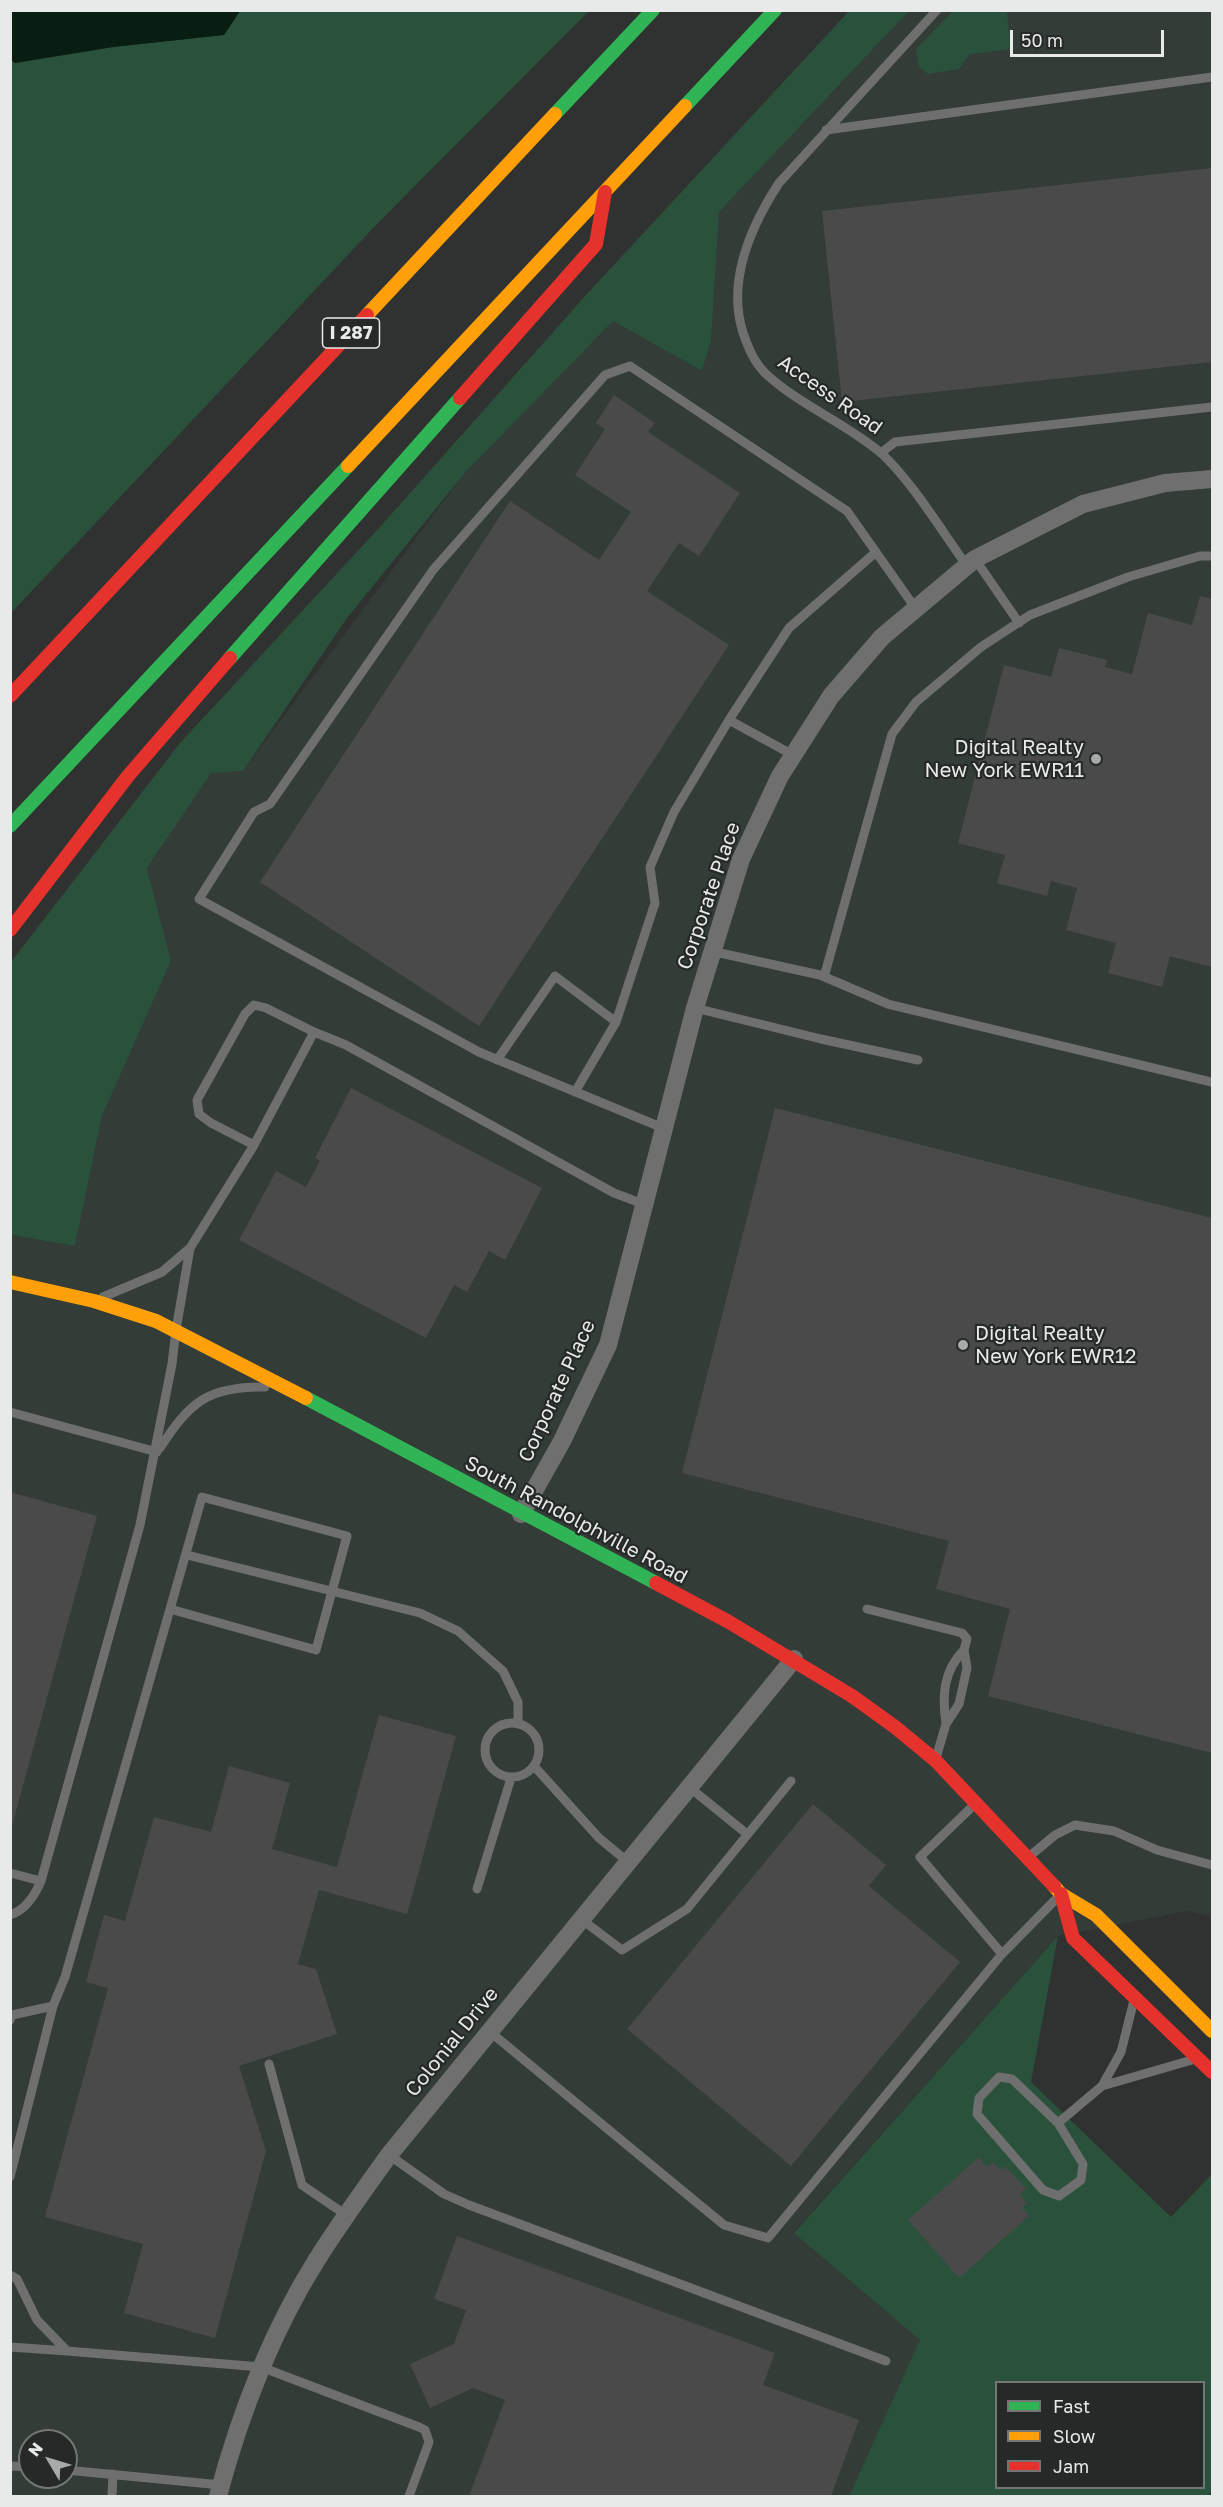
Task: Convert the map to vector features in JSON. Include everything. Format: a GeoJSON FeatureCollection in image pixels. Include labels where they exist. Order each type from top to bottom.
{"type":"FeatureCollection","features":[{"type":"Feature","properties":{"kind":"main road","name":"I 287"},"geometry":{"type":"LineString","coordinates":[[10,696],[653,10]]}},
{"type":"Feature","properties":{"kind":"main road"},"geometry":{"type":"LineString","coordinates":[[10,826],[775,10]]}},
{"type":"Feature","properties":{"kind":"main road"},"geometry":{"type":"LineString","coordinates":[[10,930],[128,776],[172,724],[596,244],[604,192]]}},
{"type":"Feature","properties":{"kind":"main road"},"geometry":{"type":"LineString","coordinates":[[20,662],[50,655]]}},
{"type":"Feature","properties":{"kind":"main road","name":"South Randolphville Road"},"geometry":{"type":"LineString","coordinates":[[10,1282],[93,1301],[144,1316],[176,1330],[729,1622],[794,1659],[852,1696],[935,1760],[1029,1857],[1061,1894],[1096,1915],[1212,2031]]}},
{"type":"Feature","properties":{"kind":"main road","name":"South Randolphville Road"},"geometry":{"type":"LineString","coordinates":[[1061,1894],[1073,1938],[1212,2072]]}},
{"type":"Feature","properties":{"kind":"main road"},"geometry":{"type":"LineString","coordinates":[[1195,2015],[1212,2018]]}},
{"type":"Feature","properties":{"kind":"street","name":"Corporate Place"},"geometry":{"type":"LineString","coordinates":[[521,1514],[562,1441],[608,1345],[695,1008],[741,859],[780,776],[831,696],[882,637],[971,563],[1083,504],[1165,483],[1212,479]]}},
{"type":"Feature","properties":{"kind":"street","name":"Colonial Drive"},"geometry":{"type":"LineString","coordinates":[[219,2491],[261,2367],[294,2299],[346,2215],[389,2155],[794,1659]]}},
{"type":"Feature","properties":{"kind":"lane","name":"Access Road"},"geometry":{"type":"LineString","coordinates":[[937,10],[794,164],[768,200],[748,241],[740,269],[738,313],[741,329],[750,350],[763,371],[881,453],[899,472],[1019,622]]}},
{"type":"Feature","properties":{"kind":"lane"},"geometry":{"type":"LineString","coordinates":[[826,130],[1212,77]]}},
{"type":"Feature","properties":{"kind":"lane"},"geometry":{"type":"LineString","coordinates":[[663,1128],[469,1047],[199,899],[254,812],[270,804],[433,570],[605,375],[630,366],[847,511],[916,609]]}},
{"type":"Feature","properties":{"kind":"lane"},"geometry":{"type":"LineString","coordinates":[[881,453],[895,442],[1212,406]]}},
{"type":"Feature","properties":{"kind":"lane"},"geometry":{"type":"LineString","coordinates":[[575,1092],[616,1022],[655,903],[650,867],[674,812],[729,720],[789,628],[876,552]]}},
{"type":"Feature","properties":{"kind":"lane"},"geometry":{"type":"LineString","coordinates":[[824,976],[892,734],[916,702],[981,647],[1030,615],[1128,577],[1200,556],[1212,556]]}},
{"type":"Feature","properties":{"kind":"lane"},"geometry":{"type":"LineString","coordinates":[[729,720],[792,755]]}},
{"type":"Feature","properties":{"kind":"lane"},"geometry":{"type":"LineString","coordinates":[[711,951],[824,976],[888,1004],[1212,1082]]}},
{"type":"Feature","properties":{"kind":"lane"},"geometry":{"type":"LineString","coordinates":[[497,1060],[555,976],[616,1022]]}},
{"type":"Feature","properties":{"kind":"lane"},"geometry":{"type":"LineString","coordinates":[[254,1145],[211,1123],[199,1114],[197,1100],[245,1014],[254,1005],[266,1008],[346,1045],[614,1193],[646,1205]]}},
{"type":"Feature","properties":{"kind":"lane"},"geometry":{"type":"LineString","coordinates":[[695,1008],[918,1060]]}},
{"type":"Feature","properties":{"kind":"lane"},"geometry":{"type":"LineString","coordinates":[[93,1301],[162,1272],[190,1248],[254,1145],[315,1032]]}},
{"type":"Feature","properties":{"kind":"lane"},"geometry":{"type":"LineString","coordinates":[[10,1915],[35,1897],[41,1881],[140,1525],[157,1452],[190,1248]]}},
{"type":"Feature","properties":{"kind":"lane"},"geometry":{"type":"LineString","coordinates":[[157,1452],[178,1421],[198,1402],[221,1390],[240,1387],[283,1387]]}},
{"type":"Feature","properties":{"kind":"lane"},"geometry":{"type":"LineString","coordinates":[[10,1412],[157,1452]]}},
{"type":"Feature","properties":{"kind":"lane"},"geometry":{"type":"LineString","coordinates":[[10,2177],[53,2006],[65,1977],[170,1609],[187,1555],[202,1497],[347,1536],[316,1650],[170,1609]]}},
{"type":"Feature","properties":{"kind":"lane"},"geometry":{"type":"LineString","coordinates":[[187,1555],[420,1613],[458,1631],[503,1671],[518,1702],[518,1723]]}},
{"type":"Feature","properties":{"kind":"lane"},"geometry":{"type":"LineString","coordinates":[[867,1609],[962,1633],[967,1639],[964,1650],[968,1668],[959,1704],[946,1724],[935,1760]]}},
{"type":"Feature","properties":{"kind":"lane"},"geometry":{"type":"LineString","coordinates":[[946,1724],[943,1703],[946,1683],[952,1662],[964,1650]]}},
{"type":"Feature","properties":{"kind":"lane"},"geometry":{"type":"LineString","coordinates":[[508,1722],[518,1723],[533,1732],[540,1749],[534,1766],[520,1776],[511,1778],[502,1776],[488,1764],[484,1756],[484,1746],[492,1730],[508,1722]]}},
{"type":"Feature","properties":{"kind":"lane"},"geometry":{"type":"LineString","coordinates":[[534,1766],[598,1838],[628,1862]]}},
{"type":"Feature","properties":{"kind":"lane"},"geometry":{"type":"LineString","coordinates":[[477,1889],[511,1778]]}},
{"type":"Feature","properties":{"kind":"lane"},"geometry":{"type":"LineString","coordinates":[[581,1918],[622,1950],[687,1909],[791,1781]]}},
{"type":"Feature","properties":{"kind":"lane"},"geometry":{"type":"LineString","coordinates":[[689,1787],[747,1834]]}},
{"type":"Feature","properties":{"kind":"lane"},"geometry":{"type":"LineString","coordinates":[[977,1802],[920,1857],[1002,1954]]}},
{"type":"Feature","properties":{"kind":"lane"},"geometry":{"type":"LineString","coordinates":[[1029,1857],[1055,1835],[1075,1825],[1114,1831],[1157,1850],[1212,1865]]}},
{"type":"Feature","properties":{"kind":"lane"},"geometry":{"type":"LineString","coordinates":[[10,1873],[41,1881]]}},
{"type":"Feature","properties":{"kind":"lane"},"geometry":{"type":"LineString","coordinates":[[489,2031],[724,2225],[768,2238],[1002,1954],[1061,1894]]}},
{"type":"Feature","properties":{"kind":"lane"},"geometry":{"type":"LineString","coordinates":[[1058,2123],[1102,2086],[1121,2052],[1135,1999]]}},
{"type":"Feature","properties":{"kind":"lane"},"geometry":{"type":"LineString","coordinates":[[10,2020],[12,2015],[53,2006]]}},
{"type":"Feature","properties":{"kind":"lane"},"geometry":{"type":"LineString","coordinates":[[1102,2086],[1198,2059]]}},
{"type":"Feature","properties":{"kind":"lane"},"geometry":{"type":"LineString","coordinates":[[269,2064],[302,2185],[346,2215]]}},
{"type":"Feature","properties":{"kind":"lane"},"geometry":{"type":"LineString","coordinates":[[999,2077],[1012,2079],[1058,2123],[1083,2164],[1081,2180],[1059,2196],[1043,2190],[977,2114],[979,2098],[999,2077]]}},
{"type":"Feature","properties":{"kind":"lane"},"geometry":{"type":"LineString","coordinates":[[389,2155],[435,2188],[469,2205],[886,2361]]}},
{"type":"Feature","properties":{"kind":"lane"},"geometry":{"type":"LineString","coordinates":[[10,2275],[17,2279],[36,2320],[66,2351]]}},
{"type":"Feature","properties":{"kind":"lane"},"geometry":{"type":"LineString","coordinates":[[10,2347],[261,2367],[425,2430],[429,2442],[409,2496]]}},
{"type":"Feature","properties":{"kind":"lane"},"geometry":{"type":"LineString","coordinates":[[78,2471],[113,2474],[219,2491]]}},
{"type":"Feature","properties":{"kind":"lane"},"geometry":{"type":"LineString","coordinates":[[112,2496],[113,2474]]}},
{"type":"Feature","properties":{"kind":"shaded area"},"geometry":{"type":"Polygon","coordinates":[[[10,11],[240,11],[224,35],[113,47],[15,63],[11,60],[10,11]]]}},
{"type":"Feature","properties":{"kind":"shaded area"},"geometry":{"type":"Polygon","coordinates":[[[909,11],[1212,11],[1212,1916],[1187,1911],[1058,1936],[794,2232],[921,2340],[849,2496],[11,2496],[10,1235],[75,1246],[102,1116],[171,961],[147,868],[211,772],[243,771],[463,475],[613,321],[702,371],[711,341],[719,212],[909,11]]]}},
{"type":"Feature","properties":{"kind":"green space"},"geometry":{"type":"Polygon","coordinates":[[[850,10],[909,11],[719,212],[711,341],[702,371],[613,321],[463,475],[347,618],[243,771],[211,773],[147,868],[171,961],[102,1116],[75,1246],[11,1235],[11,962],[180,743],[379,528],[586,295],[850,10]]]}},
{"type":"Feature","properties":{"kind":"green space"},"geometry":{"type":"Polygon","coordinates":[[[240,11],[589,11],[376,225],[11,613],[10,60],[15,63],[113,47],[224,35],[240,11]]]}},
{"type":"Feature","properties":{"kind":"green space"},"geometry":{"type":"Polygon","coordinates":[[[953,11],[1011,11],[1007,12],[1011,49],[970,54],[959,69],[928,74],[919,67],[916,49],[953,11]]]}},
{"type":"Feature","properties":{"kind":"green space"},"geometry":{"type":"Polygon","coordinates":[[[1058,1936],[1031,2082],[1171,2217],[1212,2174],[1212,2487],[1209,2496],[849,2496],[920,2340],[794,2233],[1058,1936]]]}},
{"type":"Feature","properties":{"kind":"building"},"geometry":{"type":"Polygon","coordinates":[[[1212,168],[1212,362],[842,402],[822,211],[1212,168]]]}},
{"type":"Feature","properties":{"kind":"building"},"geometry":{"type":"Polygon","coordinates":[[[614,395],[655,423],[648,432],[740,493],[699,556],[679,543],[647,591],[729,645],[479,1026],[260,882],[510,501],[599,560],[631,512],[575,475],[605,429],[596,423],[614,395]]]}},
{"type":"Feature","properties":{"kind":"building","name":"Digital Realty New York EWR11"},"geometry":{"type":"Polygon","coordinates":[[[1200,596],[1212,599],[1212,967],[1170,956],[1162,987],[1108,973],[1116,943],[1066,930],[1077,888],[1051,881],[1047,896],[997,883],[1005,855],[958,843],[1004,665],[1051,677],[1059,648],[1107,660],[1105,667],[1132,674],[1148,613],[1192,625],[1200,596]]]}},
{"type":"Feature","properties":{"kind":"building"},"geometry":{"type":"Polygon","coordinates":[[[351,1088],[542,1188],[505,1260],[489,1251],[467,1292],[454,1285],[426,1338],[239,1240],[276,1171],[306,1187],[320,1161],[315,1158],[351,1088]]]}},
{"type":"Feature","properties":{"kind":"building","name":"Digital Realty New York EWR12"},"geometry":{"type":"Polygon","coordinates":[[[775,1108],[1212,1218],[1212,1753],[988,1696],[1010,1609],[936,1589],[949,1541],[682,1473],[775,1108]]]}},
{"type":"Feature","properties":{"kind":"building"},"geometry":{"type":"Polygon","coordinates":[[[10,1492],[97,1516],[11,1829],[10,1829],[10,1492]]]}},
{"type":"Feature","properties":{"kind":"building"},"geometry":{"type":"Polygon","coordinates":[[[379,1715],[456,1736],[407,1914],[319,1890],[298,1964],[316,1969],[337,2034],[239,2066],[266,2151],[215,2338],[124,2313],[143,2244],[45,2217],[108,1988],[86,1982],[104,1915],[125,1921],[154,1817],[211,1832],[229,1766],[290,1783],[272,1849],[337,1867],[379,1715]]]}},
{"type":"Feature","properties":{"kind":"building"},"geometry":{"type":"Polygon","coordinates":[[[813,1804],[886,1865],[869,1886],[960,1962],[791,2166],[627,2029],[813,1804]]]}},
{"type":"Feature","properties":{"kind":"building"},"geometry":{"type":"Polygon","coordinates":[[[979,2157],[987,2167],[993,2162],[1000,2170],[1005,2166],[1026,2189],[1020,2194],[1027,2203],[1022,2208],[1029,2216],[959,2278],[908,2220],[979,2157]]]}},
{"type":"Feature","properties":{"kind":"building"},"geometry":{"type":"Polygon","coordinates":[[[457,2236],[775,2353],[763,2385],[859,2420],[831,2496],[469,2496],[505,2400],[473,2388],[430,2408],[410,2364],[454,2344],[466,2310],[434,2299],[457,2236]]]}},
{"type":"Feature","properties":{"kind":"traffic: fast"},"geometry":{"type":"LineString","coordinates":[[555,114],[653,10]]}},
{"type":"Feature","properties":{"kind":"traffic: fast"},"geometry":{"type":"LineString","coordinates":[[685,106],[775,10]]}},
{"type":"Feature","properties":{"kind":"traffic: fast"},"geometry":{"type":"LineString","coordinates":[[230,658],[460,398]]}},
{"type":"Feature","properties":{"kind":"traffic: fast"},"geometry":{"type":"LineString","coordinates":[[10,826],[348,466]]}},
{"type":"Feature","properties":{"kind":"traffic: fast"},"geometry":{"type":"LineString","coordinates":[[306,1398],[656,1583]]}},
{"type":"Feature","properties":{"kind":"traffic: slow"},"geometry":{"type":"LineString","coordinates":[[348,466],[685,106]]}},
{"type":"Feature","properties":{"kind":"traffic: slow"},"geometry":{"type":"LineString","coordinates":[[367,315],[555,114]]}},
{"type":"Feature","properties":{"kind":"traffic: slow"},"geometry":{"type":"LineString","coordinates":[[10,1282],[94,1301],[156,1321],[306,1398]]}},
{"type":"Feature","properties":{"kind":"traffic: slow"},"geometry":{"type":"LineString","coordinates":[[1054,1886],[1061,1894],[1096,1915],[1212,2031]]}},
{"type":"Feature","properties":{"kind":"traffic: jam"},"geometry":{"type":"LineString","coordinates":[[460,398],[596,244],[605,192]]}},
{"type":"Feature","properties":{"kind":"traffic: jam"},"geometry":{"type":"LineString","coordinates":[[10,696],[367,315]]}},
{"type":"Feature","properties":{"kind":"traffic: jam"},"geometry":{"type":"LineString","coordinates":[[10,930],[128,776],[230,658]]}},
{"type":"Feature","properties":{"kind":"traffic: jam"},"geometry":{"type":"LineString","coordinates":[[656,1583],[729,1622],[852,1696],[895,1727],[935,1760],[1054,1886]]}},
{"type":"Feature","properties":{"kind":"traffic: jam"},"geometry":{"type":"LineString","coordinates":[[1061,1894],[1073,1938],[1212,2072]]}},
{"type":"Feature","properties":{"kind":"place","name":"Digital Realty New York EWR11"},"geometry":{"type":"Point","coordinates":[1096,759]}},
{"type":"Feature","properties":{"kind":"place","name":"Digital Realty New York EWR12"},"geometry":{"type":"Point","coordinates":[963,1345]}}]}
